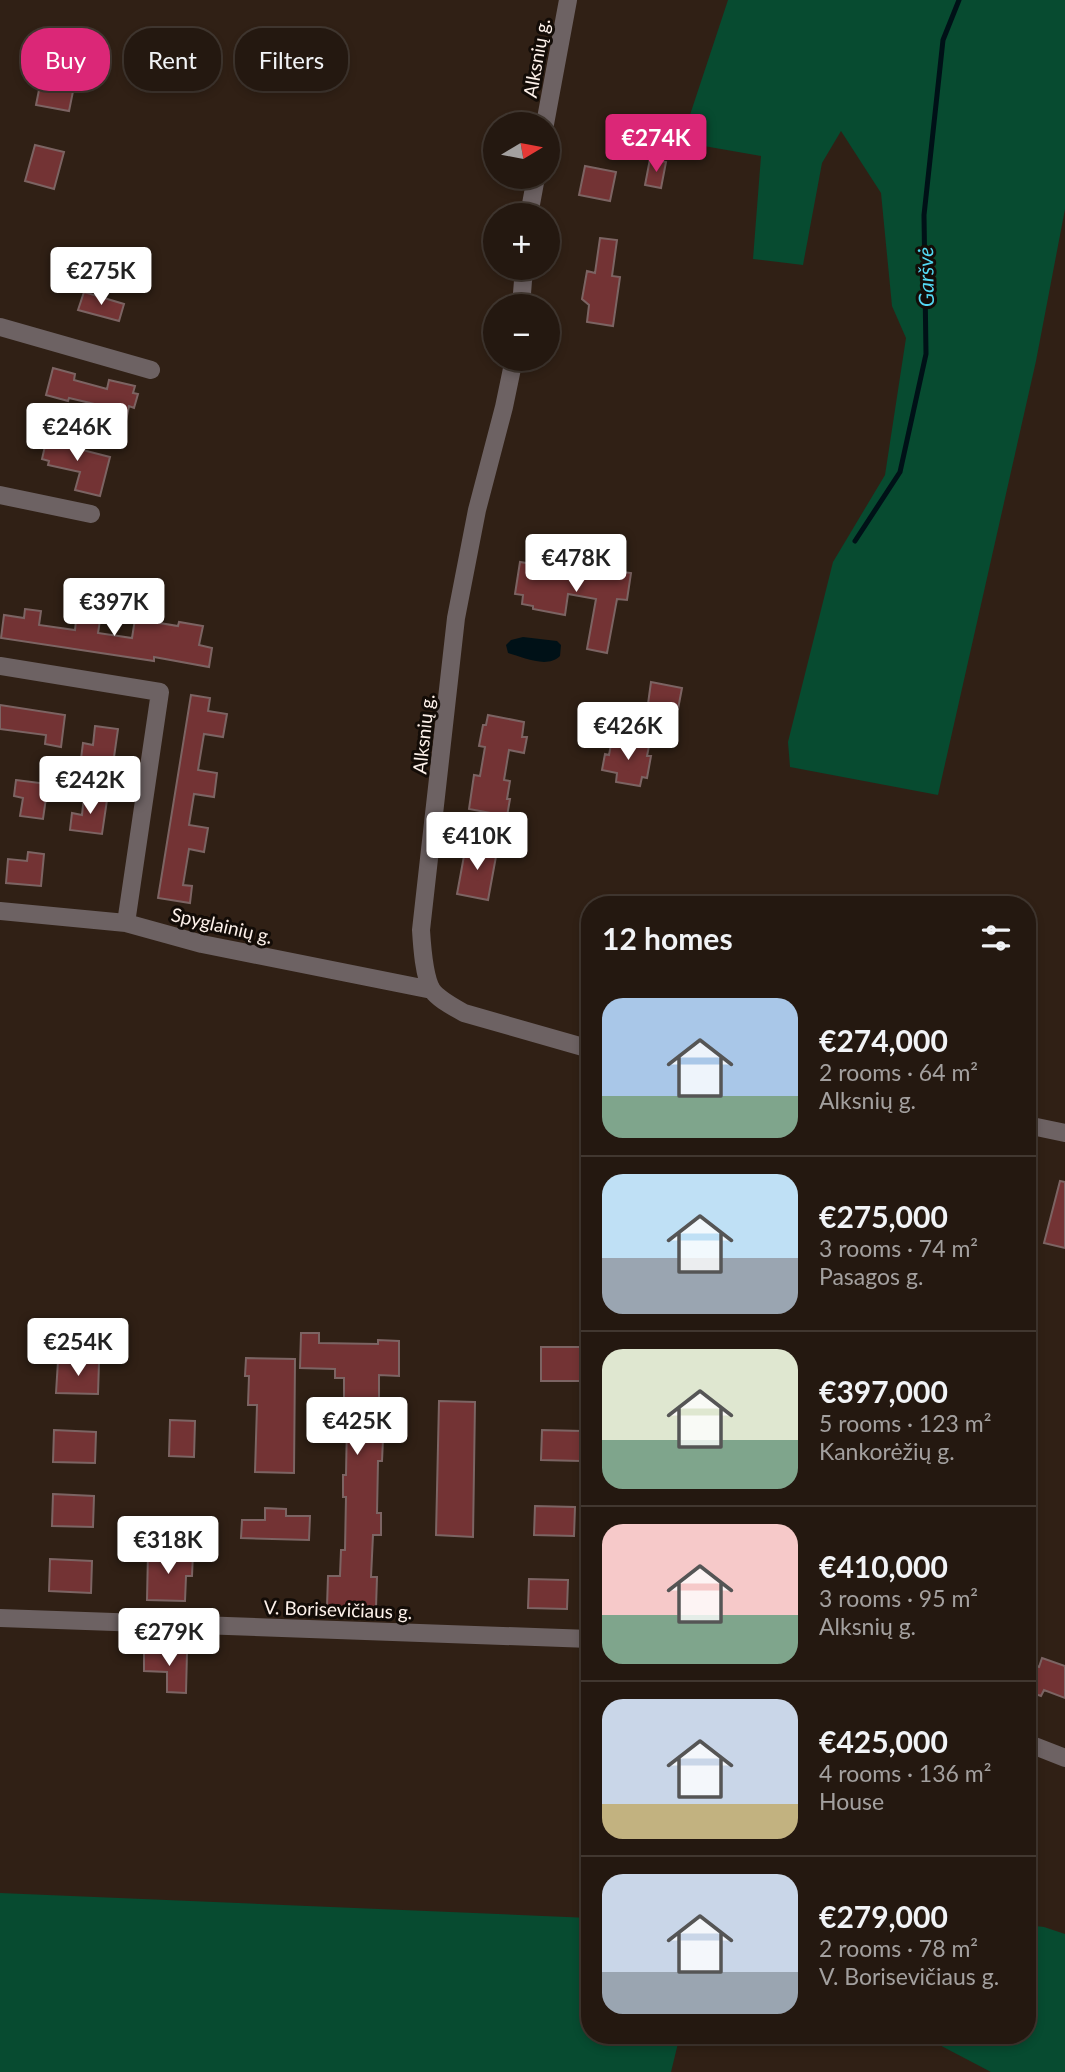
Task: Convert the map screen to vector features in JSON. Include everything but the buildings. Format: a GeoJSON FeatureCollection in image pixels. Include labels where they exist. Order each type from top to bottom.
{"type":"FeatureCollection","features":[{"type":"Feature","properties":{"kind":"street","name":"Alksnių g."},"geometry":{"type":"LineString","coordinates":[[547,112],[568,0]]}},
{"type":"Feature","properties":{"kind":"street"},"geometry":{"type":"LineString","coordinates":[[0,327],[150,370]]}},
{"type":"Feature","properties":{"kind":"street","name":"Alksnių g."},"geometry":{"type":"LineString","coordinates":[[432,990],[424,960],[421,930],[456,618],[477,510],[512,371]]}},
{"type":"Feature","properties":{"kind":"street"},"geometry":{"type":"LineString","coordinates":[[0,495],[91,514]]}},
{"type":"Feature","properties":{"kind":"street"},"geometry":{"type":"LineString","coordinates":[[0,666],[160,692],[126,923]]}},
{"type":"Feature","properties":{"kind":"street","name":"Spyglainių g."},"geometry":{"type":"LineString","coordinates":[[0,911],[126,923],[202,944],[432,990]]}},
{"type":"Feature","properties":{"kind":"street"},"geometry":{"type":"LineString","coordinates":[[432,990],[464,1013],[581,1046]]}},
{"type":"Feature","properties":{"kind":"street"},"geometry":{"type":"LineString","coordinates":[[1036,1127],[1065,1133]]}},
{"type":"Feature","properties":{"kind":"street","name":"V. Borisevičiaus g."},"geometry":{"type":"LineString","coordinates":[[0,1618],[581,1639]]}},
{"type":"Feature","properties":{"kind":"street"},"geometry":{"type":"LineString","coordinates":[[1036,1747],[1065,1758]]}},
{"type":"Feature","properties":{"kind":"green space"},"geometry":{"type":"Polygon","coordinates":[[[728,0],[1065,0],[1065,209],[1036,361],[938,795],[790,767],[788,742],[833,562],[885,475],[906,338],[892,306],[881,193],[841,131],[822,163],[803,265],[753,259],[761,156],[681,142],[728,0]]]}},
{"type":"Feature","properties":{"kind":"green space"},"geometry":{"type":"Polygon","coordinates":[[[0,1893],[581,1918],[581,2044],[678,2044],[671,2072],[0,2072],[0,1893]]]}},
{"type":"Feature","properties":{"kind":"green space"},"geometry":{"type":"Polygon","coordinates":[[[1036,1926],[1065,1934],[1065,2072],[991,2072],[938,2044],[1036,2044],[1036,1926]]]}},
{"type":"Feature","properties":{"kind":"shaded area"},"geometry":{"type":"Polygon","coordinates":[[[523,637],[557,641],[561,645],[560,656],[555,660],[542,662],[508,653],[506,645],[511,640],[523,637]]]}},
{"type":"Feature","properties":{"kind":"waterway","name":"Garšvė"},"geometry":{"type":"LineString","coordinates":[[855,541],[900,472],[926,354],[924,215],[943,40],[959,0]]}}]}
